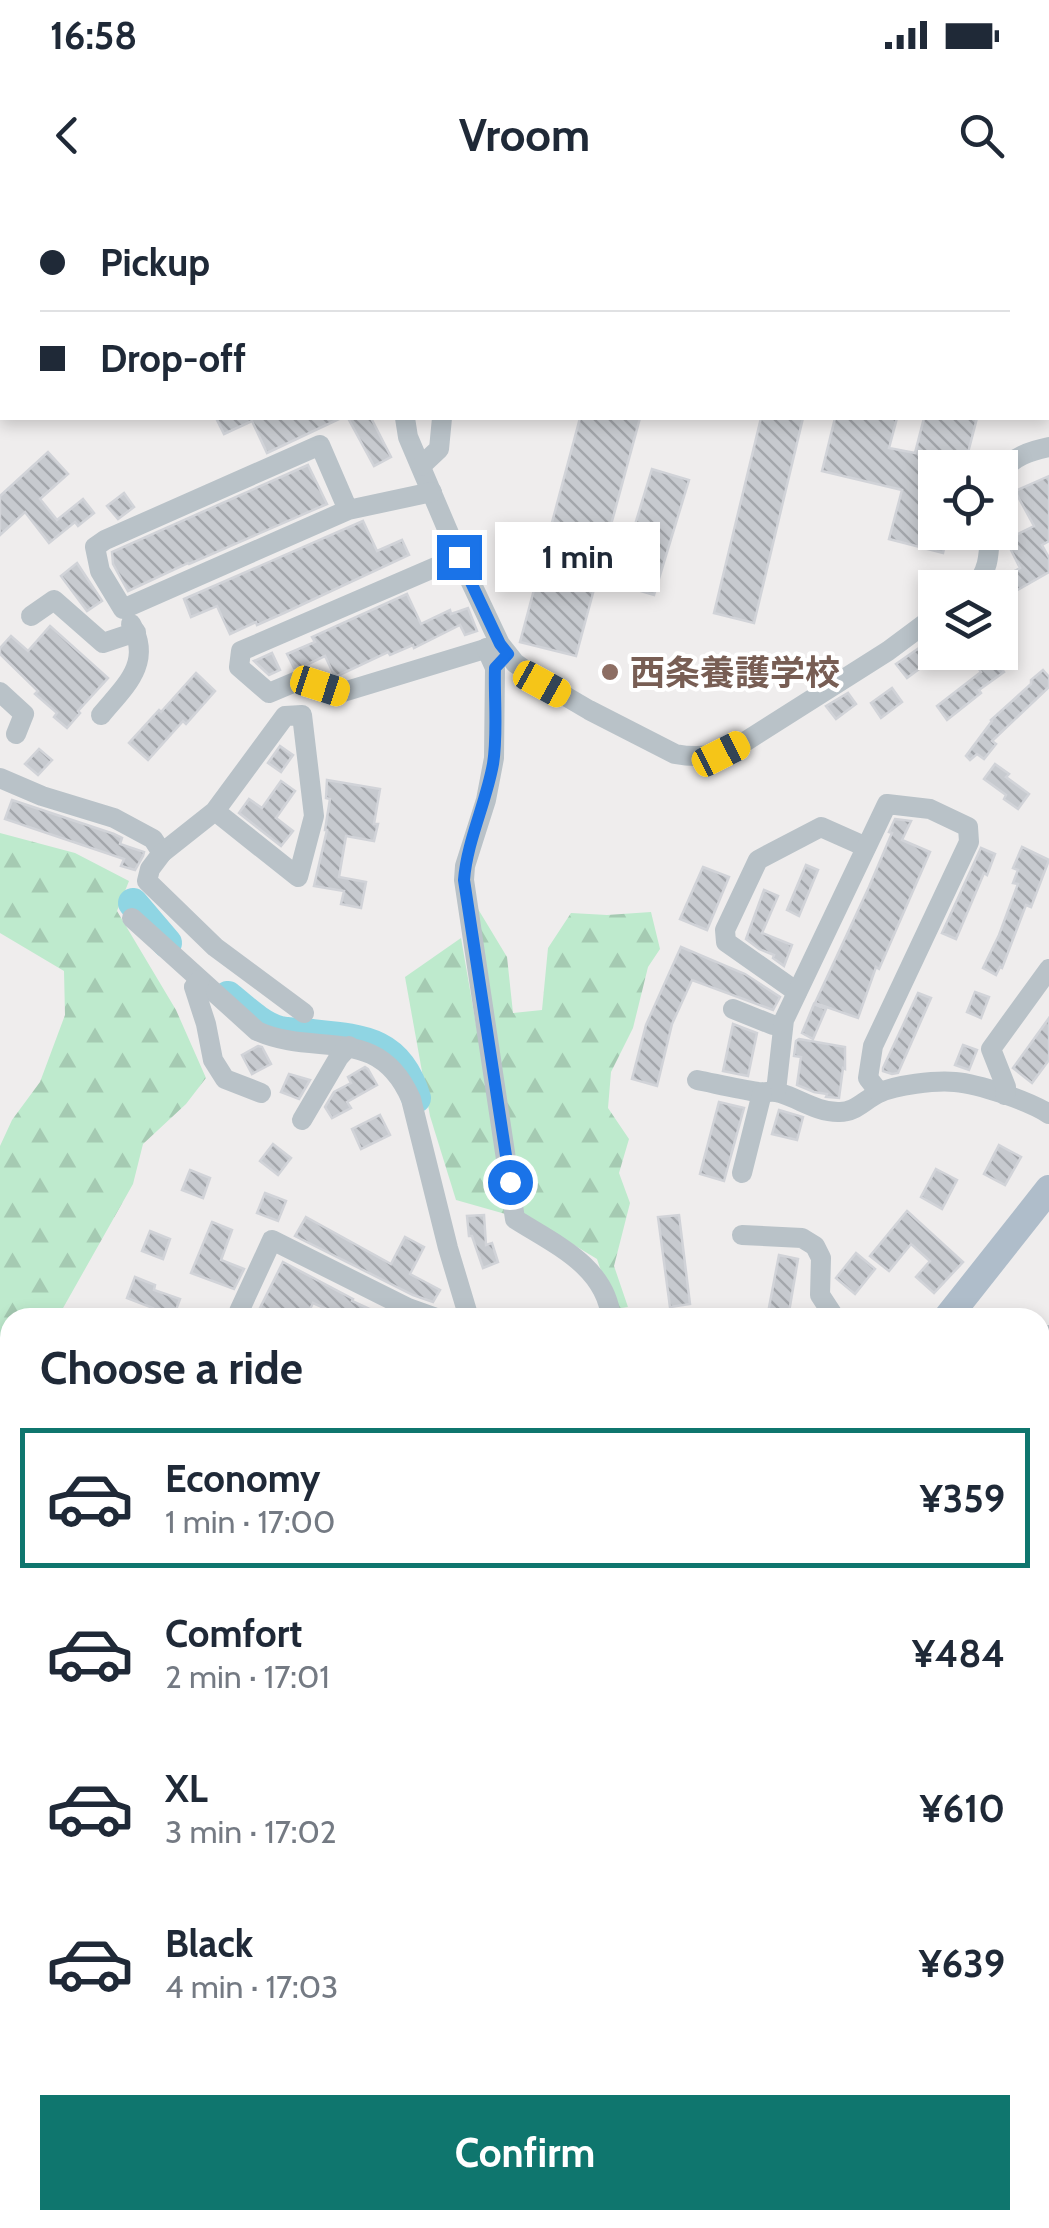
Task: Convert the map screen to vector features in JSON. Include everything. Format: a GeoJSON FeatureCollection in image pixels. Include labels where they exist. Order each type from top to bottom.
{"type":"FeatureCollection","features":[{"type":"Feature","properties":{"kind":"main road"},"geometry":{"type":"LineString","coordinates":[[955,1308],[1049,1189]]}},
{"type":"Feature","properties":{"kind":"street"},"geometry":{"type":"LineString","coordinates":[[406,420],[408,437],[497,654],[494,758],[464,880],[516,1219],[586,1264],[610,1308]]}},
{"type":"Feature","properties":{"kind":"street"},"geometry":{"type":"LineString","coordinates":[[421,466],[439,449],[442,420]]}},
{"type":"Feature","properties":{"kind":"street"},"geometry":{"type":"LineString","coordinates":[[101,715],[133,677],[140,653],[136,632],[100,572],[96,547],[320,445],[348,510]]}},
{"type":"Feature","properties":{"kind":"street"},"geometry":{"type":"LineString","coordinates":[[1018,457],[1049,447]]}},
{"type":"Feature","properties":{"kind":"street"},"geometry":{"type":"LineString","coordinates":[[123,609],[348,510],[432,492]]}},
{"type":"Feature","properties":{"kind":"street"},"geometry":{"type":"LineString","coordinates":[[459,557],[241,651],[240,667],[270,693],[300,680],[340,693],[497,654],[542,684],[675,754],[705,757],[743,743],[918,629]]}},
{"type":"Feature","properties":{"kind":"street"},"geometry":{"type":"LineString","coordinates":[[31,616],[54,600],[103,644],[136,632]]}},
{"type":"Feature","properties":{"kind":"street"},"geometry":{"type":"LineString","coordinates":[[0,692],[24,714],[16,734]]}},
{"type":"Feature","properties":{"kind":"street"},"geometry":{"type":"LineString","coordinates":[[215,811],[298,877],[314,816],[302,715],[285,716],[215,811],[162,853],[150,868],[147,881],[215,946],[304,1013]]}},
{"type":"Feature","properties":{"kind":"street"},"geometry":{"type":"LineString","coordinates":[[0,778],[42,796],[114,818],[153,839],[162,853]]}},
{"type":"Feature","properties":{"kind":"street"},"geometry":{"type":"LineString","coordinates":[[742,1173],[769,1092],[783,1025],[886,804],[930,809],[968,827],[969,842],[873,1046],[868,1078],[879,1092]]}},
{"type":"Feature","properties":{"kind":"street"},"geometry":{"type":"LineString","coordinates":[[797,992],[726,942],[724,930],[758,860],[821,827],[866,847]]}},
{"type":"Feature","properties":{"kind":"street"},"geometry":{"type":"LineString","coordinates":[[132,918],[257,1030],[272,1038],[349,1046],[377,1056],[404,1083],[412,1099],[460,1308]]}},
{"type":"Feature","properties":{"kind":"street"},"geometry":{"type":"LineString","coordinates":[[1004,1095],[1006,1086],[991,1050],[1049,969]]}},
{"type":"Feature","properties":{"kind":"street"},"geometry":{"type":"LineString","coordinates":[[200,980],[194,987],[213,1060],[224,1079],[261,1092]]}},
{"type":"Feature","properties":{"kind":"street"},"geometry":{"type":"LineString","coordinates":[[733,1009],[773,1025],[783,1025]]}},
{"type":"Feature","properties":{"kind":"street"},"geometry":{"type":"LineString","coordinates":[[302,1120],[349,1046]]}},
{"type":"Feature","properties":{"kind":"street"},"geometry":{"type":"LineString","coordinates":[[698,1080],[769,1092],[842,1113],[879,1092],[942,1081],[1046,1106]]}},
{"type":"Feature","properties":{"kind":"street"},"geometry":{"type":"LineString","coordinates":[[742,1235],[802,1238],[815,1246],[822,1258],[820,1295],[828,1308]]}},
{"type":"Feature","properties":{"kind":"street"},"geometry":{"type":"LineString","coordinates":[[241,1308],[272,1240],[397,1308]]}},
{"type":"Feature","properties":{"kind":"green space"},"geometry":{"type":"Polygon","coordinates":[[[0,833],[75,853],[129,881],[117,911],[176,1010],[206,1078],[186,1104],[143,1144],[133,1184],[63,1308],[0,1308],[0,1146],[12,1120],[40,1082],[65,1015],[64,971],[0,933],[0,833]]]}},
{"type":"Feature","properties":{"kind":"green space"},"geometry":{"type":"Polygon","coordinates":[[[475,904],[507,957],[513,1013],[542,1010],[548,948],[571,913],[651,912],[660,949],[648,967],[633,1028],[611,1072],[608,1108],[629,1139],[619,1173],[630,1203],[614,1266],[628,1307],[614,1308],[597,1259],[523,1214],[475,904]]]}},
{"type":"Feature","properties":{"kind":"green space"},"geometry":{"type":"Polygon","coordinates":[[[461,938],[509,1215],[456,1200],[430,1116],[405,977],[461,938]]]}},
{"type":"Feature","properties":{"kind":"building"},"geometry":{"type":"Polygon","coordinates":[[[217,420],[337,420],[267,453],[252,421],[224,434],[217,420]]]}},
{"type":"Feature","properties":{"kind":"building"},"geometry":{"type":"Polygon","coordinates":[[[349,420],[372,420],[391,457],[374,466],[349,420]]]}},
{"type":"Feature","properties":{"kind":"building"},"geometry":{"type":"Polygon","coordinates":[[[579,420],[639,420],[602,558],[623,564],[652,469],[689,480],[654,595],[597,578],[576,656],[520,642],[579,420]]]}},
{"type":"Feature","properties":{"kind":"building"},"geometry":{"type":"Polygon","coordinates":[[[761,420],[803,420],[754,623],[714,613],[761,420]]]}},
{"type":"Feature","properties":{"kind":"building"},"geometry":{"type":"Polygon","coordinates":[[[835,420],[896,420],[889,448],[915,453],[923,420],[976,420],[969,450],[918,450],[918,547],[889,539],[902,490],[822,471],[835,420]]]}},
{"type":"Feature","properties":{"kind":"building"},"geometry":{"type":"Polygon","coordinates":[[[48,452],[68,474],[40,499],[57,520],[83,499],[94,513],[78,526],[75,522],[49,543],[25,512],[0,535],[0,496],[48,452]]]}},
{"type":"Feature","properties":{"kind":"building"},"geometry":{"type":"Polygon","coordinates":[[[308,465],[327,504],[128,591],[113,564],[112,552],[308,465]]]}},
{"type":"Feature","properties":{"kind":"building"},"geometry":{"type":"Polygon","coordinates":[[[1049,476],[1049,541],[1042,545],[1049,558],[1049,572],[1018,590],[1016,570],[1020,568],[1011,550],[1018,550],[1018,534],[1034,526],[1018,490],[1049,476]]]}},
{"type":"Feature","properties":{"kind":"building"},"geometry":{"type":"Polygon","coordinates":[[[124,493],[134,507],[118,519],[107,506],[124,493]]]}},
{"type":"Feature","properties":{"kind":"building"},"geometry":{"type":"Polygon","coordinates":[[[363,521],[377,551],[402,540],[409,555],[230,634],[217,606],[191,617],[184,599],[363,521]]]}},
{"type":"Feature","properties":{"kind":"building"},"geometry":{"type":"Polygon","coordinates":[[[77,563],[102,601],[87,611],[61,576],[77,563]]]}},
{"type":"Feature","properties":{"kind":"building"},"geometry":{"type":"Polygon","coordinates":[[[407,594],[421,624],[450,610],[451,614],[468,608],[477,631],[465,635],[460,625],[414,648],[413,645],[390,655],[388,652],[335,677],[325,656],[294,668],[287,654],[315,642],[312,637],[407,594]]]}},
{"type":"Feature","properties":{"kind":"building"},"geometry":{"type":"Polygon","coordinates":[[[50,626],[108,678],[67,728],[35,694],[38,691],[0,654],[0,648],[11,636],[28,651],[50,626]]]}},
{"type":"Feature","properties":{"kind":"building"},"geometry":{"type":"Polygon","coordinates":[[[918,649],[918,670],[907,678],[896,664],[918,649]]]}},
{"type":"Feature","properties":{"kind":"building"},"geometry":{"type":"Polygon","coordinates":[[[272,653],[280,670],[269,675],[254,661],[272,653]]]}},
{"type":"Feature","properties":{"kind":"building"},"geometry":{"type":"Polygon","coordinates":[[[1043,670],[1049,677],[1049,687],[992,741],[996,744],[984,759],[977,754],[970,760],[966,756],[991,720],[1043,670]]]}},
{"type":"Feature","properties":{"kind":"building"},"geometry":{"type":"Polygon","coordinates":[[[981,672],[1004,672],[947,720],[937,706],[981,672]]]}},
{"type":"Feature","properties":{"kind":"building"},"geometry":{"type":"Polygon","coordinates":[[[196,673],[215,691],[148,760],[129,743],[196,673]]]}},
{"type":"Feature","properties":{"kind":"building"},"geometry":{"type":"Polygon","coordinates":[[[892,688],[902,702],[881,718],[871,703],[892,688]]]}},
{"type":"Feature","properties":{"kind":"building"},"geometry":{"type":"Polygon","coordinates":[[[848,693],[856,704],[836,719],[826,706],[848,693]]]}},
{"type":"Feature","properties":{"kind":"building"},"geometry":{"type":"Polygon","coordinates":[[[280,746],[293,755],[281,772],[268,763],[280,746]]]}},
{"type":"Feature","properties":{"kind":"building"},"geometry":{"type":"Polygon","coordinates":[[[39,749],[52,760],[38,775],[25,764],[39,749]]]}},
{"type":"Feature","properties":{"kind":"building"},"geometry":{"type":"Polygon","coordinates":[[[995,764],[1029,794],[1018,809],[984,779],[995,764]]]}},
{"type":"Feature","properties":{"kind":"building"},"geometry":{"type":"Polygon","coordinates":[[[327,780],[380,789],[374,841],[346,836],[339,877],[366,882],[361,908],[341,904],[344,891],[314,886],[327,830],[327,780]]]}},
{"type":"Feature","properties":{"kind":"building"},"geometry":{"type":"Polygon","coordinates":[[[281,781],[295,791],[276,818],[293,831],[281,846],[239,813],[249,799],[262,808],[281,781]]]}},
{"type":"Feature","properties":{"kind":"building"},"geometry":{"type":"Polygon","coordinates":[[[12,800],[114,834],[122,838],[120,844],[144,852],[143,856],[135,870],[121,866],[124,859],[5,819],[12,800]]]}},
{"type":"Feature","properties":{"kind":"building"},"geometry":{"type":"Polygon","coordinates":[[[895,819],[911,821],[902,840],[930,852],[879,969],[876,967],[858,1018],[815,1003],[869,887],[895,819]]]}},
{"type":"Feature","properties":{"kind":"building"},"geometry":{"type":"Polygon","coordinates":[[[1022,847],[1049,860],[1031,907],[1026,905],[996,975],[983,968],[1018,884],[1013,883],[1018,870],[1013,868],[1022,847]]]}},
{"type":"Feature","properties":{"kind":"building"},"geometry":{"type":"Polygon","coordinates":[[[981,848],[995,854],[956,939],[942,933],[981,848]]]}},
{"type":"Feature","properties":{"kind":"building"},"geometry":{"type":"Polygon","coordinates":[[[806,865],[818,870],[799,916],[787,910],[806,865]]]}},
{"type":"Feature","properties":{"kind":"building"},"geometry":{"type":"Polygon","coordinates":[[[703,867],[729,877],[707,930],[680,919],[703,867]]]}},
{"type":"Feature","properties":{"kind":"building"},"geometry":{"type":"Polygon","coordinates":[[[764,890],[778,896],[762,933],[792,945],[784,966],[774,955],[746,939],[764,890]]]}},
{"type":"Feature","properties":{"kind":"building"},"geometry":{"type":"Polygon","coordinates":[[[681,947],[745,974],[780,997],[773,1010],[692,980],[672,1024],[657,1086],[632,1079],[646,1025],[681,947]]]}},
{"type":"Feature","properties":{"kind":"building"},"geometry":{"type":"Polygon","coordinates":[[[975,992],[989,997],[981,1018],[967,1012],[975,992]]]}},
{"type":"Feature","properties":{"kind":"building"},"geometry":{"type":"Polygon","coordinates":[[[918,993],[931,998],[898,1073],[883,1071],[883,1068],[918,993]]]}},
{"type":"Feature","properties":{"kind":"building"},"geometry":{"type":"Polygon","coordinates":[[[814,1004],[826,1009],[813,1039],[802,1033],[814,1004]]]}},
{"type":"Feature","properties":{"kind":"building"},"geometry":{"type":"Polygon","coordinates":[[[1049,1018],[1049,1060],[1032,1083],[1013,1068],[1049,1018]]]}},
{"type":"Feature","properties":{"kind":"building"},"geometry":{"type":"Polygon","coordinates":[[[733,1024],[757,1033],[748,1076],[723,1071],[733,1024]]]}},
{"type":"Feature","properties":{"kind":"building"},"geometry":{"type":"Polygon","coordinates":[[[799,1039],[845,1047],[839,1098],[797,1085],[801,1057],[794,1056],[799,1039]]]}},
{"type":"Feature","properties":{"kind":"building"},"geometry":{"type":"Polygon","coordinates":[[[963,1045],[977,1050],[969,1070],[955,1065],[963,1045]]]}},
{"type":"Feature","properties":{"kind":"building"},"geometry":{"type":"Polygon","coordinates":[[[258,1046],[271,1064],[252,1074],[242,1055],[258,1046]]]}},
{"type":"Feature","properties":{"kind":"building"},"geometry":{"type":"Polygon","coordinates":[[[365,1067],[377,1085],[347,1102],[351,1108],[332,1118],[325,1107],[334,1092],[351,1083],[348,1077],[365,1067]]]}},
{"type":"Feature","properties":{"kind":"building"},"geometry":{"type":"Polygon","coordinates":[[[289,1074],[310,1080],[299,1099],[281,1092],[289,1074]]]}},
{"type":"Feature","properties":{"kind":"building"},"geometry":{"type":"Polygon","coordinates":[[[719,1102],[744,1108],[724,1181],[700,1174],[719,1102]]]}},
{"type":"Feature","properties":{"kind":"building"},"geometry":{"type":"Polygon","coordinates":[[[779,1110],[803,1117],[797,1140],[772,1134],[779,1110]]]}},
{"type":"Feature","properties":{"kind":"building"},"geometry":{"type":"Polygon","coordinates":[[[380,1115],[390,1135],[361,1149],[352,1129],[380,1115]]]}},
{"type":"Feature","properties":{"kind":"building"},"geometry":{"type":"Polygon","coordinates":[[[273,1144],[291,1158],[278,1175],[260,1161],[273,1144]]]}},
{"type":"Feature","properties":{"kind":"building"},"geometry":{"type":"Polygon","coordinates":[[[999,1145],[1021,1157],[1005,1185],[984,1174],[999,1145]]]}},
{"type":"Feature","properties":{"kind":"building"},"geometry":{"type":"Polygon","coordinates":[[[936,1169],[957,1180],[942,1209],[921,1197],[936,1169]]]}},
{"type":"Feature","properties":{"kind":"building"},"geometry":{"type":"Polygon","coordinates":[[[190,1170],[210,1178],[203,1198],[182,1190],[190,1170]]]}},
{"type":"Feature","properties":{"kind":"building"},"geometry":{"type":"Polygon","coordinates":[[[265,1193],[286,1201],[278,1221],[257,1213],[265,1193]]]}},
{"type":"Feature","properties":{"kind":"building"},"geometry":{"type":"Polygon","coordinates":[[[907,1211],[963,1262],[934,1293],[916,1277],[930,1261],[911,1244],[889,1271],[870,1256],[907,1211]]]}},
{"type":"Feature","properties":{"kind":"building"},"geometry":{"type":"Polygon","coordinates":[[[484,1215],[486,1245],[492,1243],[498,1262],[483,1268],[469,1236],[467,1216],[484,1215]]]}},
{"type":"Feature","properties":{"kind":"building"},"geometry":{"type":"Polygon","coordinates":[[[679,1215],[690,1304],[670,1307],[658,1217],[679,1215]]]}},
{"type":"Feature","properties":{"kind":"building"},"geometry":{"type":"Polygon","coordinates":[[[306,1217],[391,1264],[405,1237],[424,1247],[410,1274],[440,1290],[433,1302],[295,1236],[306,1217]]]}},
{"type":"Feature","properties":{"kind":"building"},"geometry":{"type":"Polygon","coordinates":[[[212,1222],[232,1230],[221,1260],[244,1269],[234,1289],[191,1273],[212,1222]]]}},
{"type":"Feature","properties":{"kind":"building"},"geometry":{"type":"Polygon","coordinates":[[[150,1231],[170,1239],[163,1259],[142,1251],[150,1231]]]}},
{"type":"Feature","properties":{"kind":"building"},"geometry":{"type":"Polygon","coordinates":[[[856,1253],[875,1269],[855,1294],[836,1278],[856,1253]]]}},
{"type":"Feature","properties":{"kind":"building"},"geometry":{"type":"Polygon","coordinates":[[[779,1255],[798,1259],[790,1308],[769,1308],[779,1255]]]}},
{"type":"Feature","properties":{"kind":"building"},"geometry":{"type":"Polygon","coordinates":[[[283,1262],[367,1308],[324,1308],[313,1303],[311,1308],[260,1308],[283,1262]]]}},
{"type":"Feature","properties":{"kind":"building"},"geometry":{"type":"Polygon","coordinates":[[[135,1277],[155,1285],[154,1290],[180,1299],[177,1308],[153,1308],[127,1298],[135,1277]]]}},
{"type":"Feature","properties":{"kind":"waterway"},"geometry":{"type":"LineString","coordinates":[[133,903],[167,943]]}},
{"type":"Feature","properties":{"kind":"waterway"},"geometry":{"type":"LineString","coordinates":[[228,996],[273,1029],[348,1038],[377,1046],[400,1065],[416,1098]]}},
{"type":"Feature","properties":{"kind":"place","name":"西条養護学校"},"geometry":{"type":"Point","coordinates":[610,672]}},
{"type":"Feature","properties":{"kind":"route"},"geometry":{"type":"LineString","coordinates":[[459,557],[508,654],[495,668],[494,758],[464,880],[510,1182]]}}]}
